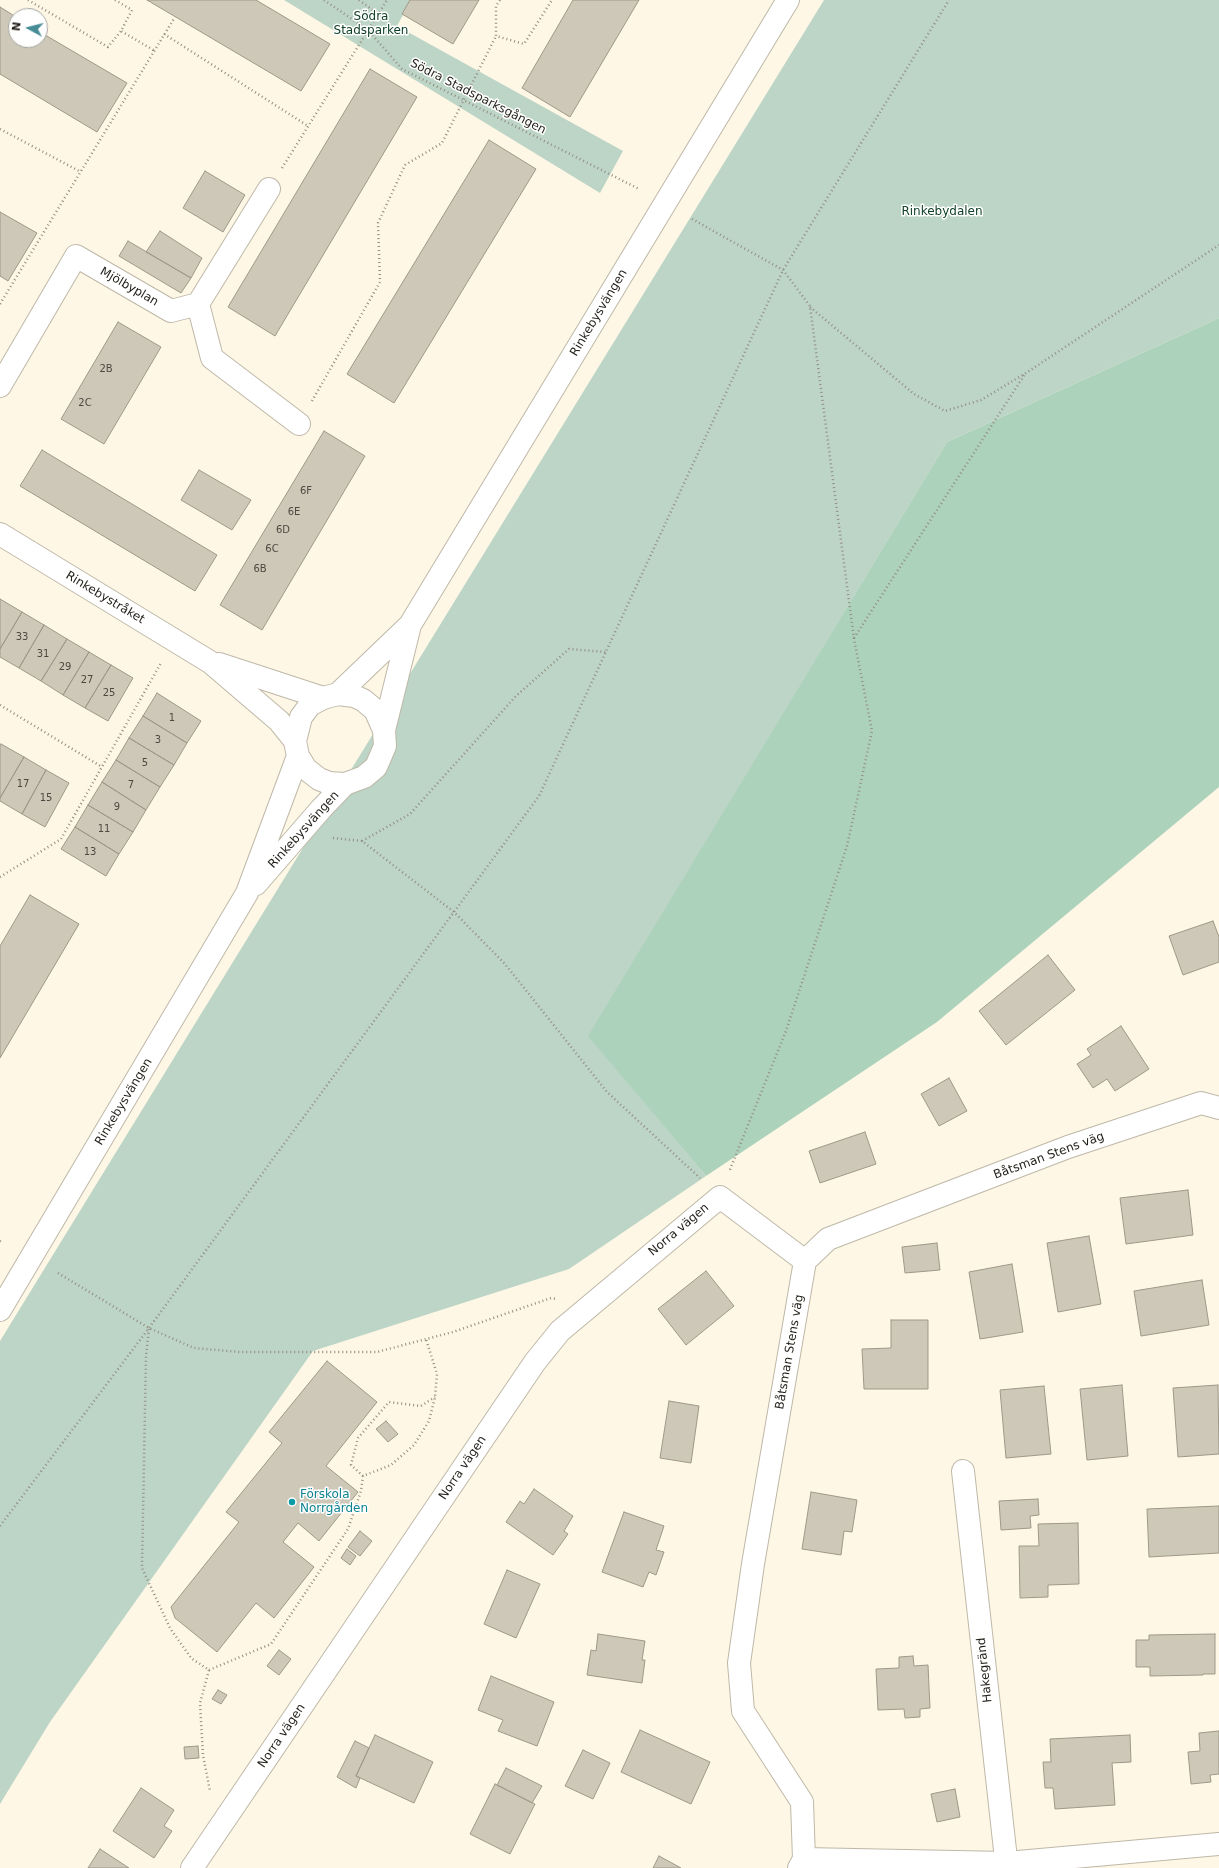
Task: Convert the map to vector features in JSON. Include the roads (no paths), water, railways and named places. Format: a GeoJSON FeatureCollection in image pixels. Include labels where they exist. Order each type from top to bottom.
{"type":"FeatureCollection","features":[{"type":"Feature","properties":{"kind":"street","name":"Rinkebysvängen"},"geometry":{"type":"LineString","coordinates":[[247,894],[297,749],[301,716],[310,705],[331,696],[410,625],[788,0]]}},
{"type":"Feature","properties":{"kind":"street"},"geometry":{"type":"LineString","coordinates":[[269,189],[198,304],[212,358],[299,424]]}},
{"type":"Feature","properties":{"kind":"street","name":"Mjölbyplan"},"geometry":{"type":"LineString","coordinates":[[0,386],[76,256],[171,311],[198,304]]}},
{"type":"Feature","properties":{"kind":"street","name":"Rinkebystråket"},"geometry":{"type":"LineString","coordinates":[[0,534],[210,662],[279,721],[297,749]]}},
{"type":"Feature","properties":{"kind":"street","name":"Rinkebysvängen"},"geometry":{"type":"LineString","coordinates":[[297,749],[306,769],[319,779],[329,783],[345,784],[364,777],[376,767],[385,746],[384,730],[410,625]]}},
{"type":"Feature","properties":{"kind":"street","name":"Rinkebystråket"},"geometry":{"type":"LineString","coordinates":[[210,662],[331,696]]}},
{"type":"Feature","properties":{"kind":"street","name":"Rinkebysvängen"},"geometry":{"type":"LineString","coordinates":[[331,696],[354,696],[363,700],[375,710],[384,730]]}},
{"type":"Feature","properties":{"kind":"street","name":"Rinkebysvängen"},"geometry":{"type":"LineString","coordinates":[[0,1310],[247,894],[321,809],[345,784]]}},
{"type":"Feature","properties":{"kind":"street","name":"Båtsman Stens väg"},"geometry":{"type":"LineString","coordinates":[[802,1863],[802,1802],[743,1711],[739,1663],[753,1564],[805,1261],[828,1239],[1068,1147],[1202,1103],[1219,1108]]}},
{"type":"Feature","properties":{"kind":"street","name":"Norra vägen"},"geometry":{"type":"LineString","coordinates":[[192,1868],[535,1362],[560,1331],[720,1197],[805,1261]]}},
{"type":"Feature","properties":{"kind":"street","name":"Hakegränd"},"geometry":{"type":"LineString","coordinates":[[963,1471],[1007,1865]]}},
{"type":"Feature","properties":{"kind":"street"},"geometry":{"type":"LineString","coordinates":[[802,1863],[1007,1865],[1219,1844]]}},
{"type":"Feature","properties":{"kind":"place","name":"Förskola Norrgården"},"geometry":{"type":"Point","coordinates":[292,1502]}},
{"type":"Feature","properties":{"kind":"park label","name":"Södra Stadsparken"},"geometry":{"type":"Point","coordinates":[371,24]}},
{"type":"Feature","properties":{"kind":"park label","name":"Rinkebydalen"},"geometry":{"type":"Point","coordinates":[942,212]}}]}
